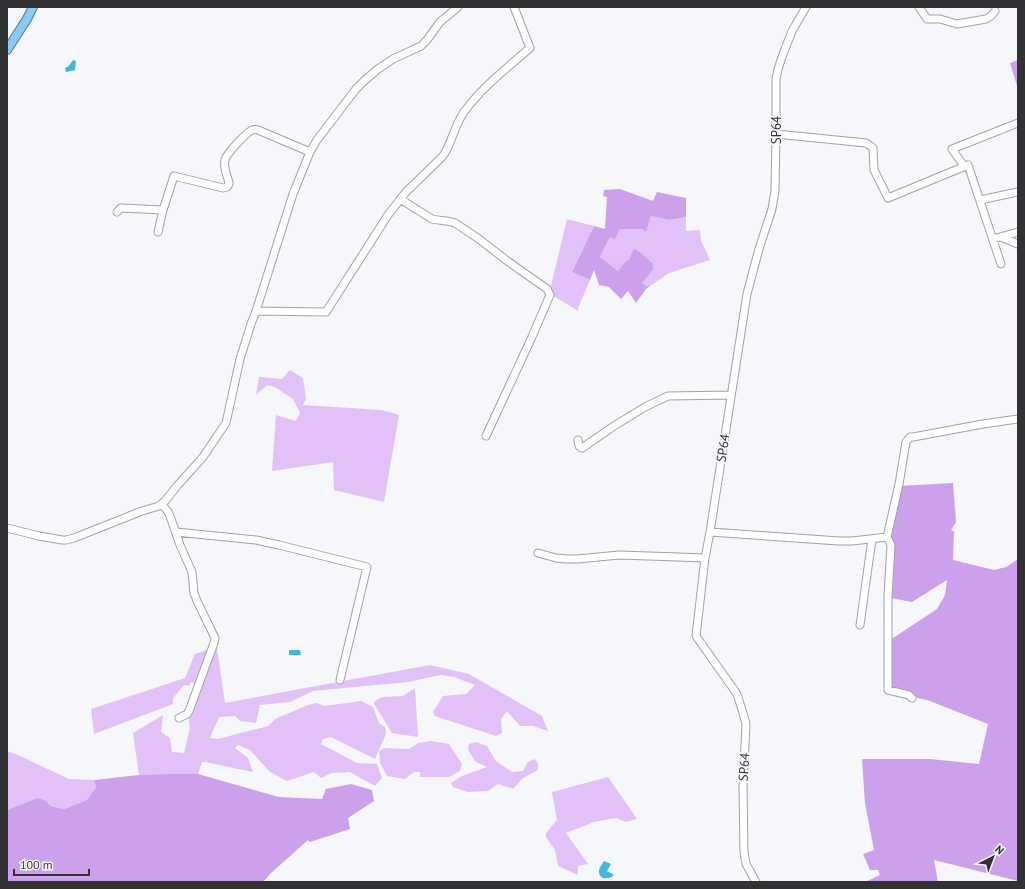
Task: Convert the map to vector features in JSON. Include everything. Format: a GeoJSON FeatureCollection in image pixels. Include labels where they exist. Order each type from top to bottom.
{"type":"FeatureCollection","features":[{"type":"Feature","properties":{"kind":"main road"},"geometry":{"type":"LineString","coordinates":[[7,50],[33,7]]}},
{"type":"Feature","properties":{"kind":"street"},"geometry":{"type":"LineString","coordinates":[[7,528],[39,536],[66,540],[159,506],[203,457],[226,423],[240,359],[288,209],[310,152],[317,140],[364,81],[393,59],[421,46],[440,22],[458,7]]}},
{"type":"Feature","properties":{"kind":"street"},"geometry":{"type":"LineString","coordinates":[[256,311],[326,312],[379,228],[400,199],[443,156],[447,150],[458,122],[464,113],[490,82],[530,48],[514,7]]}},
{"type":"Feature","properties":{"kind":"street","name":"SP64"},"geometry":{"type":"LineString","coordinates":[[756,882],[746,864],[744,852],[742,788],[746,724],[736,694],[696,636],[705,558],[747,294],[772,209],[775,191],[776,79],[778,69],[792,31],[806,7]]}},
{"type":"Feature","properties":{"kind":"street"},"geometry":{"type":"LineString","coordinates":[[919,7],[927,19],[940,19],[957,24],[986,19],[995,12]]}},
{"type":"Feature","properties":{"kind":"street"},"geometry":{"type":"LineString","coordinates":[[964,166],[952,149],[1018,123]]}},
{"type":"Feature","properties":{"kind":"street"},"geometry":{"type":"LineString","coordinates":[[158,232],[163,210],[174,176],[222,188],[227,187],[229,182],[224,166],[227,155],[247,134],[253,130],[258,130],[310,152]]}},
{"type":"Feature","properties":{"kind":"street"},"geometry":{"type":"LineString","coordinates":[[776,134],[866,143],[873,148],[874,170],[888,198],[968,165],[1001,264]]}},
{"type":"Feature","properties":{"kind":"street"},"geometry":{"type":"LineString","coordinates":[[980,200],[1018,192]]}},
{"type":"Feature","properties":{"kind":"street"},"geometry":{"type":"LineString","coordinates":[[400,199],[432,219],[452,221],[547,289],[550,294],[486,436]]}},
{"type":"Feature","properties":{"kind":"street"},"geometry":{"type":"LineString","coordinates":[[117,212],[121,208],[163,210]]}},
{"type":"Feature","properties":{"kind":"street"},"geometry":{"type":"LineString","coordinates":[[993,239],[1018,232]]}},
{"type":"Feature","properties":{"kind":"street"},"geometry":{"type":"LineString","coordinates":[[1001,236],[1018,244]]}},
{"type":"Feature","properties":{"kind":"street"},"geometry":{"type":"LineString","coordinates":[[578,440],[579,446],[582,448],[614,426],[668,396],[731,395]]}},
{"type":"Feature","properties":{"kind":"street"},"geometry":{"type":"LineString","coordinates":[[912,698],[909,695],[888,690],[888,596],[891,543],[887,537],[899,484],[906,442],[913,437],[1018,419]]}},
{"type":"Feature","properties":{"kind":"street"},"geometry":{"type":"LineString","coordinates":[[162,504],[168,512],[192,572],[194,593],[197,601],[215,638],[189,711],[187,714],[179,718]]}},
{"type":"Feature","properties":{"kind":"street"},"geometry":{"type":"LineString","coordinates":[[176,532],[256,540],[366,567],[340,680]]}},
{"type":"Feature","properties":{"kind":"street"},"geometry":{"type":"LineString","coordinates":[[710,532],[838,542],[887,537]]}},
{"type":"Feature","properties":{"kind":"street"},"geometry":{"type":"LineString","coordinates":[[860,625],[872,539]]}},
{"type":"Feature","properties":{"kind":"street"},"geometry":{"type":"LineString","coordinates":[[538,553],[566,560],[619,555],[705,558]]}},
{"type":"Feature","properties":{"kind":"shaded area"},"geometry":{"type":"Polygon","coordinates":[[[1018,60],[1018,89],[1010,63],[1018,60]]]}},
{"type":"Feature","properties":{"kind":"shaded area"},"geometry":{"type":"Polygon","coordinates":[[[620,189],[653,201],[657,192],[686,198],[686,217],[669,220],[651,216],[646,232],[642,229],[620,229],[615,239],[610,237],[600,257],[618,271],[627,260],[628,261],[634,249],[640,252],[653,264],[652,266],[654,268],[642,283],[650,286],[636,303],[628,291],[621,299],[609,287],[599,285],[594,270],[590,280],[572,272],[594,226],[605,229],[607,197],[603,196],[604,190],[620,189]]]}},
{"type":"Feature","properties":{"kind":"shaded area"},"geometry":{"type":"Polygon","coordinates":[[[651,216],[669,220],[686,217],[686,231],[700,230],[701,241],[710,260],[669,273],[650,286],[647,286],[642,283],[646,277],[632,255],[628,262],[618,271],[600,257],[610,237],[620,229],[642,229],[646,232],[651,216]]]}},
{"type":"Feature","properties":{"kind":"shaded area"},"geometry":{"type":"Polygon","coordinates":[[[567,219],[594,226],[572,272],[590,280],[578,311],[552,295],[550,290],[567,219]]]}},
{"type":"Feature","properties":{"kind":"shaded area"},"geometry":{"type":"Polygon","coordinates":[[[290,370],[303,378],[306,399],[303,405],[382,410],[399,415],[384,502],[334,490],[333,462],[272,471],[276,415],[296,421],[300,413],[293,399],[275,387],[267,385],[256,395],[259,377],[282,379],[290,370]]]}},
{"type":"Feature","properties":{"kind":"shaded area"},"geometry":{"type":"Polygon","coordinates":[[[953,483],[956,522],[951,530],[954,532],[953,560],[994,570],[1006,567],[1018,559],[1018,881],[934,860],[938,882],[865,882],[880,875],[878,870],[870,870],[863,854],[874,850],[865,803],[862,759],[930,759],[979,764],[988,724],[930,701],[894,692],[888,687],[887,642],[937,609],[945,595],[947,580],[912,602],[891,598],[889,536],[900,486],[953,483]]]}},
{"type":"Feature","properties":{"kind":"shaded area"},"geometry":{"type":"Polygon","coordinates":[[[216,641],[225,703],[430,665],[469,674],[542,716],[548,731],[533,726],[520,726],[507,711],[501,719],[502,733],[496,736],[435,716],[433,712],[443,696],[466,694],[475,685],[454,677],[441,675],[408,682],[313,691],[290,702],[260,705],[256,723],[240,721],[235,716],[219,717],[210,738],[218,739],[268,726],[277,718],[308,705],[317,703],[324,706],[361,701],[373,707],[379,723],[385,727],[386,734],[375,759],[331,737],[323,739],[321,744],[357,763],[377,764],[382,778],[375,786],[350,772],[332,773],[321,778],[314,772],[287,781],[270,772],[250,750],[238,745],[235,748],[248,758],[253,772],[202,762],[198,774],[139,775],[133,733],[163,715],[161,732],[170,738],[172,752],[184,753],[190,727],[188,715],[199,686],[191,682],[189,686],[184,685],[173,698],[173,704],[94,734],[91,709],[185,678],[195,654],[210,649],[216,641]]]}},
{"type":"Feature","properties":{"kind":"shaded area"},"geometry":{"type":"Polygon","coordinates":[[[415,688],[418,737],[392,733],[374,704],[375,701],[382,697],[403,696],[415,688]]]}},
{"type":"Feature","properties":{"kind":"shaded area"},"geometry":{"type":"Polygon","coordinates":[[[431,741],[449,744],[462,764],[460,771],[449,777],[420,777],[420,772],[414,772],[405,779],[387,776],[380,763],[379,751],[385,748],[409,749],[418,743],[431,741]]]}},
{"type":"Feature","properties":{"kind":"shaded area"},"geometry":{"type":"Polygon","coordinates":[[[476,742],[487,746],[496,761],[512,772],[523,771],[527,763],[534,759],[538,763],[538,770],[523,778],[513,789],[498,784],[488,791],[468,792],[453,787],[451,783],[462,776],[487,767],[476,762],[468,750],[469,744],[476,742]]]}},
{"type":"Feature","properties":{"kind":"shaded area"},"geometry":{"type":"Polygon","coordinates":[[[7,751],[69,779],[94,780],[96,787],[87,800],[64,809],[51,806],[46,801],[31,801],[7,810],[7,751]]]}},
{"type":"Feature","properties":{"kind":"shaded area"},"geometry":{"type":"Polygon","coordinates":[[[198,774],[279,797],[322,799],[326,789],[351,784],[372,790],[374,801],[348,818],[350,829],[310,842],[308,840],[263,882],[7,882],[7,810],[38,798],[46,801],[51,806],[64,809],[87,800],[96,787],[94,780],[139,775],[198,774]]]}},
{"type":"Feature","properties":{"kind":"shaded area"},"geometry":{"type":"Polygon","coordinates":[[[608,777],[637,819],[626,822],[616,818],[594,822],[566,833],[588,864],[578,866],[578,875],[558,866],[555,850],[546,837],[546,833],[557,820],[552,792],[608,777]]]}},
{"type":"Feature","properties":{"kind":"water"},"geometry":{"type":"Polygon","coordinates":[[[73,60],[76,61],[75,70],[66,72],[65,68],[69,66],[73,60]]]}},
{"type":"Feature","properties":{"kind":"water"},"geometry":{"type":"Polygon","coordinates":[[[289,650],[300,650],[301,655],[289,655],[289,650]]]}},
{"type":"Feature","properties":{"kind":"water"},"geometry":{"type":"Polygon","coordinates":[[[604,861],[611,864],[607,871],[614,875],[612,877],[604,878],[600,876],[599,869],[604,861]]]}}]}
